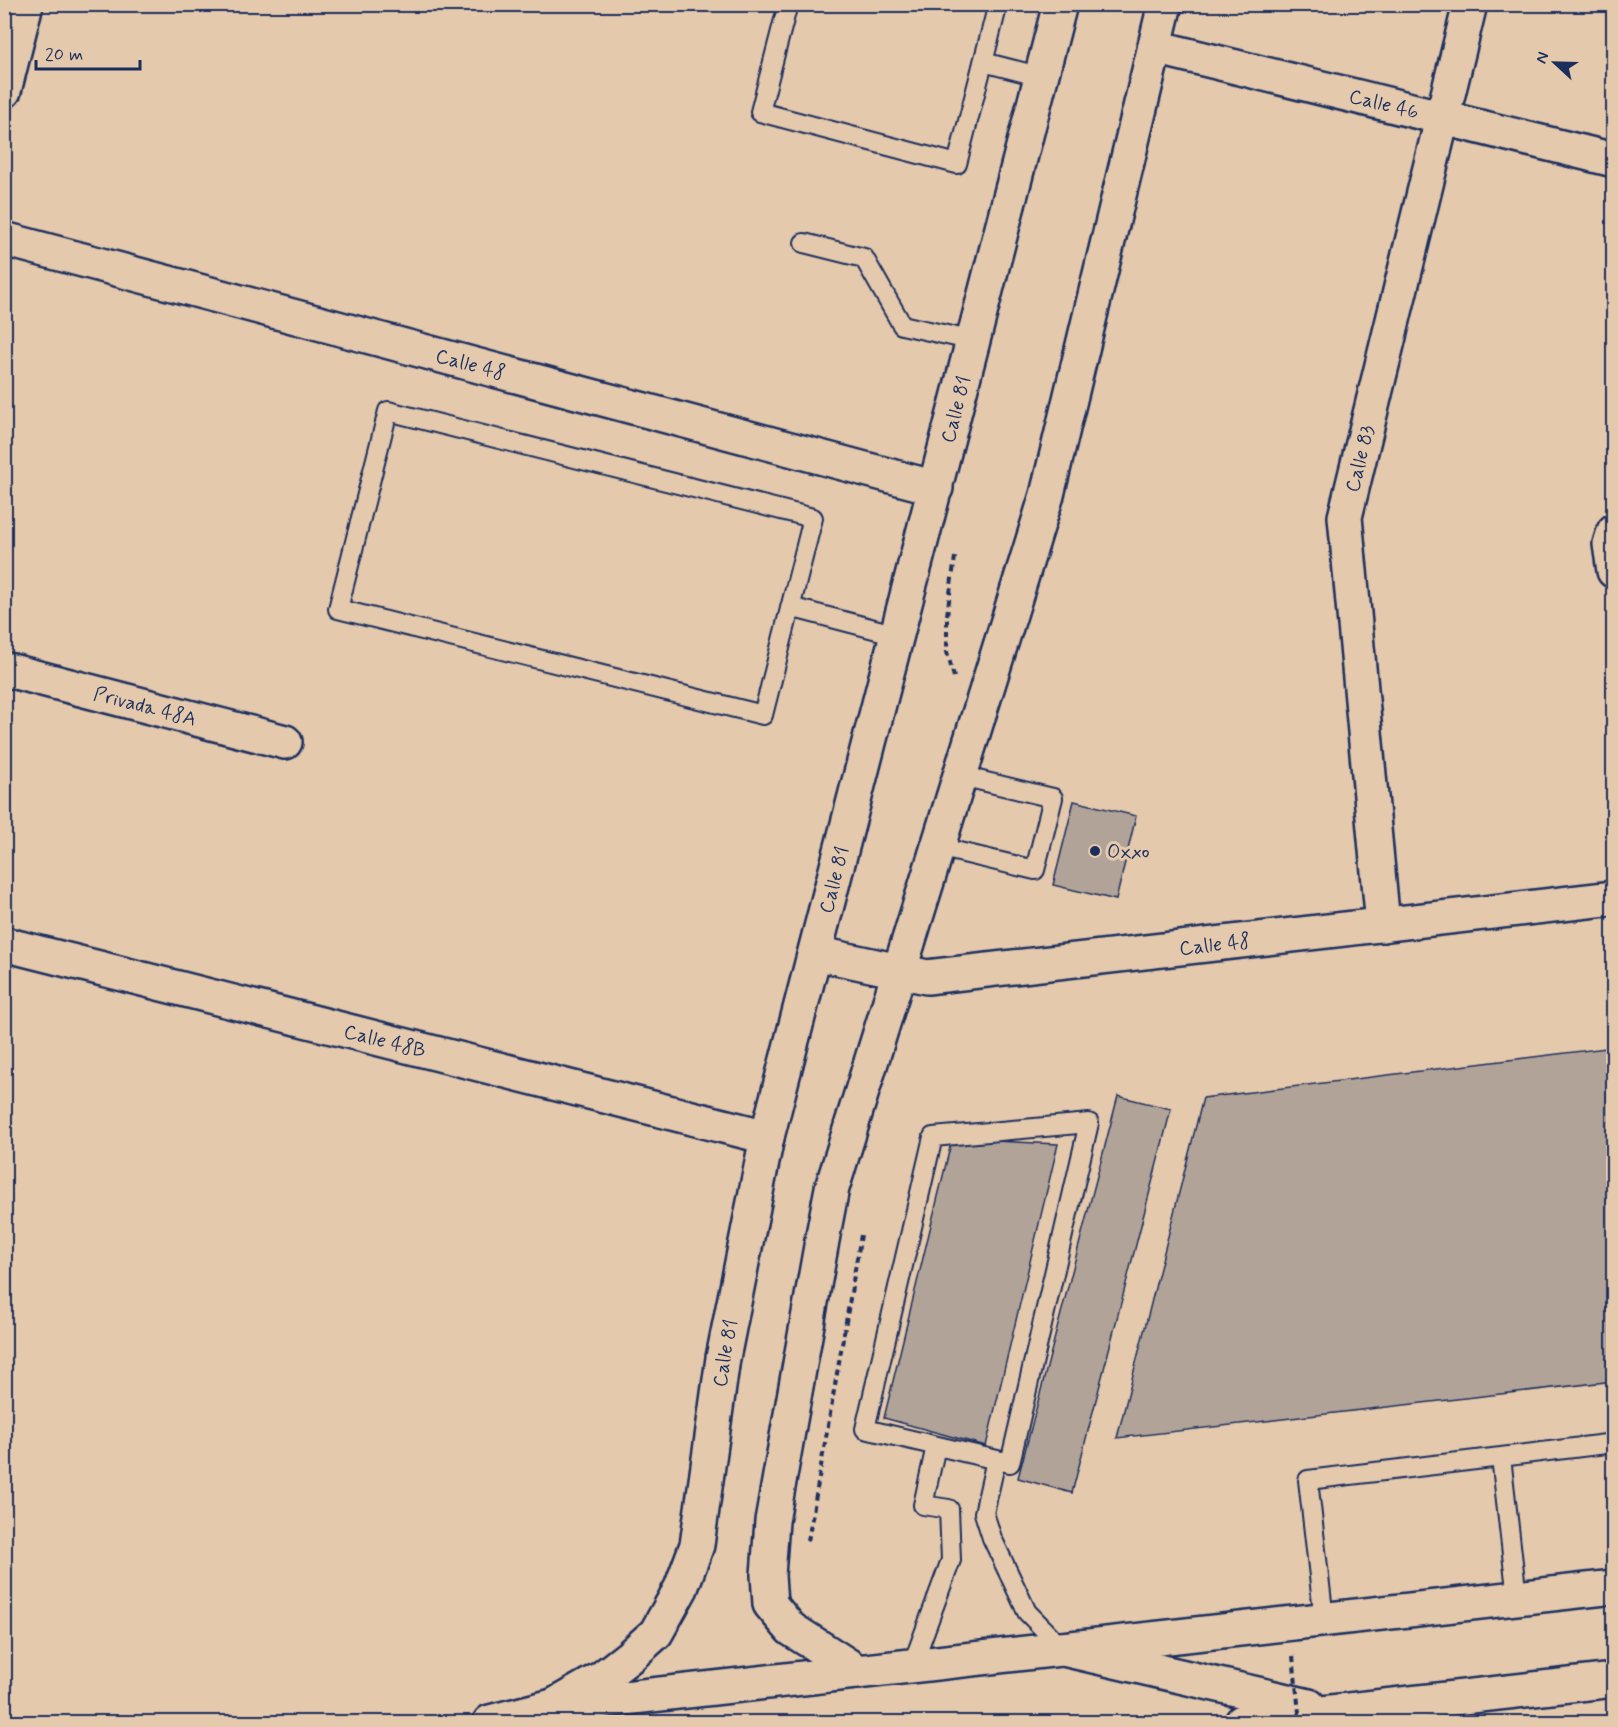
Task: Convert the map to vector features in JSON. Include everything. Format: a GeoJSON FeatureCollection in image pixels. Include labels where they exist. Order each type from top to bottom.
{"type":"FeatureCollection","features":[{"type":"Feature","properties":{"kind":"main road"},"geometry":{"type":"LineString","coordinates":[[4,91],[26,4]]}},
{"type":"Feature","properties":{"kind":"main road","name":"Calle 81"},"geometry":{"type":"LineString","coordinates":[[553,1706],[602,1678],[656,1633],[681,1588],[697,1545],[723,1358],[767,1137],[1060,4]]}},
{"type":"Feature","properties":{"kind":"main road"},"geometry":{"type":"LineString","coordinates":[[858,1672],[791,1629],[770,1604],[768,1575],[772,1521],[832,1188],[1047,495],[1166,4]]}},
{"type":"Feature","properties":{"kind":"main road","name":"Calle 83"},"geometry":{"type":"LineString","coordinates":[[1383,925],[1345,517],[1470,4]]}},
{"type":"Feature","properties":{"kind":"main road","name":"Calle 46"},"geometry":{"type":"LineString","coordinates":[[1155,47],[1614,160]]}},
{"type":"Feature","properties":{"kind":"main road","name":"Calle 48"},"geometry":{"type":"LineString","coordinates":[[4,239],[936,488]]}},
{"type":"Feature","properties":{"kind":"main road"},"geometry":{"type":"LineString","coordinates":[[1614,531],[1610,544],[1614,571]]}},
{"type":"Feature","properties":{"kind":"main road","name":"Privada 48A"},"geometry":{"type":"LineString","coordinates":[[4,669],[285,742]]}},
{"type":"Feature","properties":{"kind":"main road","name":"Calle 48"},"geometry":{"type":"LineString","coordinates":[[815,953],[927,977],[1614,898]]}},
{"type":"Feature","properties":{"kind":"main road","name":"Calle 48B"},"geometry":{"type":"LineString","coordinates":[[4,944],[767,1137]]}},
{"type":"Feature","properties":{"kind":"main road"},"geometry":{"type":"LineString","coordinates":[[490,1722],[553,1706],[1614,1587]]}},
{"type":"Feature","properties":{"kind":"main road"},"geometry":{"type":"LineString","coordinates":[[1063,1649],[1331,1712]]}},
{"type":"Feature","properties":{"kind":"main road"},"geometry":{"type":"LineString","coordinates":[[1242,1722],[1614,1680]]}},
{"type":"Feature","properties":{"kind":"lane"},"geometry":{"type":"LineString","coordinates":[[788,4],[760,112],[957,164],[998,4]]}},
{"type":"Feature","properties":{"kind":"lane"},"geometry":{"type":"LineString","coordinates":[[983,62],[1042,77]]}},
{"type":"Feature","properties":{"kind":"lane"},"geometry":{"type":"LineString","coordinates":[[804,243],[864,258],[902,325],[974,341]]}},
{"type":"Feature","properties":{"kind":"lane"},"geometry":{"type":"LineString","coordinates":[[388,411],[813,518],[790,607],[763,715],[338,609],[388,411]]}},
{"type":"Feature","properties":{"kind":"lane"},"geometry":{"type":"LineString","coordinates":[[790,607],[897,635]]}},
{"type":"Feature","properties":{"kind":"lane"},"geometry":{"type":"LineString","coordinates":[[938,847],[1035,870],[1053,798],[961,776]]}},
{"type":"Feature","properties":{"kind":"lane"},"geometry":{"type":"LineString","coordinates":[[1089,1122],[1010,1463],[996,1460],[865,1429],[933,1137],[1089,1122]]}},
{"type":"Feature","properties":{"kind":"lane"},"geometry":{"type":"LineString","coordinates":[[1324,1620],[1308,1480],[1614,1443]]}},
{"type":"Feature","properties":{"kind":"lane"},"geometry":{"type":"LineString","coordinates":[[912,1666],[951,1560],[949,1509],[923,1505],[936,1446]]}},
{"type":"Feature","properties":{"kind":"lane"},"geometry":{"type":"LineString","coordinates":[[1501,1457],[1517,1598]]}},
{"type":"Feature","properties":{"kind":"lane"},"geometry":{"type":"LineString","coordinates":[[996,1460],[984,1513],[992,1538],[1027,1612],[1063,1649]]}},
{"type":"Feature","properties":{"kind":"path"},"geometry":{"type":"LineString","coordinates":[[806,1548],[863,1226]]}},
{"type":"Feature","properties":{"kind":"path"},"geometry":{"type":"LineString","coordinates":[[1293,1656],[1300,1722]]}},
{"type":"Feature","properties":{"kind":"building","name":"Oxxo"},"geometry":{"type":"Polygon","coordinates":[[[1074,801],[1136,816],[1116,900],[1053,885],[1074,801]]]}},
{"type":"Feature","properties":{"kind":"building"},"geometry":{"type":"Polygon","coordinates":[[[1614,1047],[1614,1381],[1117,1438],[1203,1098],[1614,1047]]]}},
{"type":"Feature","properties":{"kind":"building"},"geometry":{"type":"Polygon","coordinates":[[[1118,1096],[1171,1109],[1072,1493],[1018,1478],[1118,1096]]]}},
{"type":"Feature","properties":{"kind":"building"},"geometry":{"type":"Polygon","coordinates":[[[952,1139],[1058,1144],[986,1446],[884,1418],[952,1139]]]}},
{"type":"Feature","properties":{"kind":"place","name":"Oxxo"},"geometry":{"type":"Point","coordinates":[1095,851]}}]}
